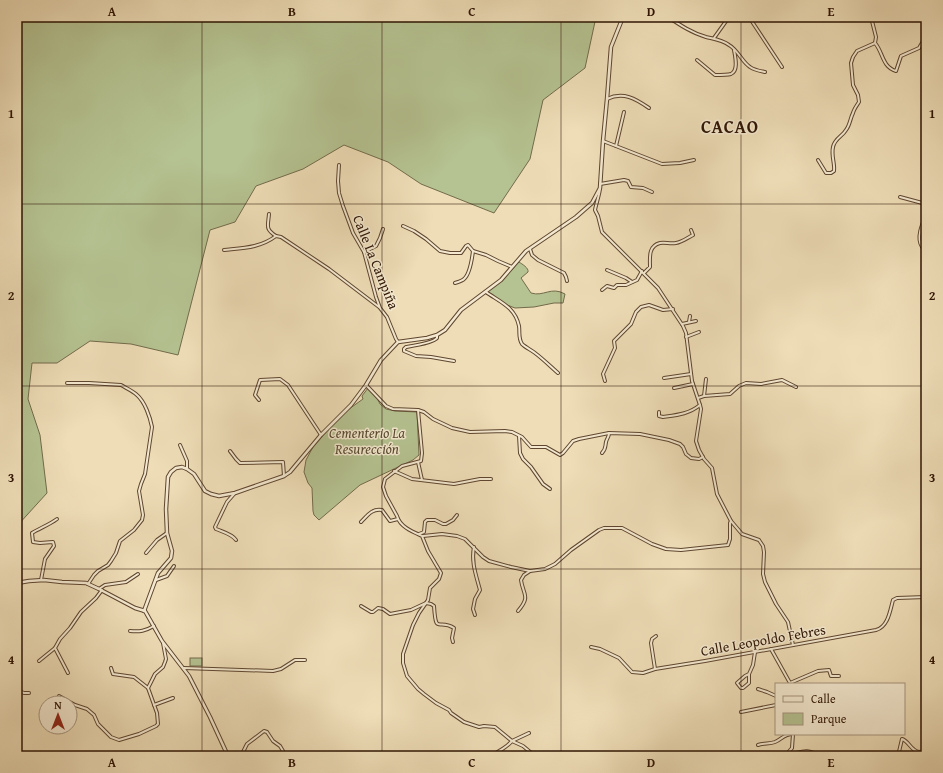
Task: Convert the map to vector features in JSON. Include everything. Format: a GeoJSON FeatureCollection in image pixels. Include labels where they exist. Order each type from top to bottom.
{"type":"FeatureCollection","features":[{"type":"Feature","properties":{"kind":"street"},"geometry":{"type":"LineString","coordinates":[[623,17],[610,47],[608,99],[602,141],[600,187],[595,210],[602,232],[658,288],[682,324],[686,337],[693,384],[701,409],[696,441],[703,457],[712,468],[717,494],[731,520],[742,534],[759,540],[763,546],[763,574],[765,582],[776,604],[788,622],[793,645]]}},
{"type":"Feature","properties":{"kind":"street"},"geometry":{"type":"LineString","coordinates":[[668,17],[686,28],[706,37],[714,38],[728,44],[734,48],[750,67],[765,72]]}},
{"type":"Feature","properties":{"kind":"street"},"geometry":{"type":"LineString","coordinates":[[714,38],[729,17]]}},
{"type":"Feature","properties":{"kind":"street"},"geometry":{"type":"LineString","coordinates":[[749,17],[782,67]]}},
{"type":"Feature","properties":{"kind":"street"},"geometry":{"type":"LineString","coordinates":[[872,17],[876,37],[875,43]]}},
{"type":"Feature","properties":{"kind":"street"},"geometry":{"type":"LineString","coordinates":[[875,43],[879,47],[883,60],[891,70],[896,71],[900,56],[919,48],[926,36]]}},
{"type":"Feature","properties":{"kind":"street"},"geometry":{"type":"LineString","coordinates":[[818,160],[826,173],[834,172],[835,167],[832,153],[833,145],[836,139],[850,126],[853,113],[859,102],[858,95],[853,85],[851,63],[857,51],[875,43]]}},
{"type":"Feature","properties":{"kind":"street"},"geometry":{"type":"LineString","coordinates":[[697,60],[715,75],[731,74],[734,72],[736,67],[734,48]]}},
{"type":"Feature","properties":{"kind":"street"},"geometry":{"type":"LineString","coordinates":[[608,99],[615,95],[636,99],[649,108]]}},
{"type":"Feature","properties":{"kind":"street"},"geometry":{"type":"LineString","coordinates":[[616,146],[624,112]]}},
{"type":"Feature","properties":{"kind":"street"},"geometry":{"type":"LineString","coordinates":[[602,141],[662,164],[680,163],[694,160]]}},
{"type":"Feature","properties":{"kind":"street","name":"Calle La Campiña"},"geometry":{"type":"LineString","coordinates":[[339,165],[339,193],[353,233],[364,252],[380,308],[387,317],[398,342]]}},
{"type":"Feature","properties":{"kind":"street"},"geometry":{"type":"LineString","coordinates":[[144,611],[158,573],[171,558],[172,551],[167,533],[166,509],[168,477],[171,472],[176,468],[182,467],[187,469],[194,474],[205,491],[219,496],[235,493],[284,476],[296,466],[321,435],[351,405],[381,360],[398,342],[427,338],[437,335],[445,330],[461,310],[501,280],[526,251],[576,217],[588,207],[592,203],[600,187],[624,180],[628,181],[631,187],[643,188],[652,192]]}},
{"type":"Feature","properties":{"kind":"street"},"geometry":{"type":"LineString","coordinates":[[900,197],[926,204]]}},
{"type":"Feature","properties":{"kind":"street"},"geometry":{"type":"LineString","coordinates":[[269,214],[268,228],[270,232],[329,269],[380,308]]}},
{"type":"Feature","properties":{"kind":"street"},"geometry":{"type":"LineString","coordinates":[[926,215],[919,241],[922,247],[926,249]]}},
{"type":"Feature","properties":{"kind":"street"},"geometry":{"type":"LineString","coordinates":[[402,226],[414,231],[440,251],[461,253],[468,245],[473,251],[486,255],[512,268]]}},
{"type":"Feature","properties":{"kind":"street"},"geometry":{"type":"LineString","coordinates":[[364,252],[376,246],[384,229]]}},
{"type":"Feature","properties":{"kind":"street"},"geometry":{"type":"LineString","coordinates":[[602,290],[607,286],[614,288],[618,285],[626,285],[637,280],[643,272],[650,267],[650,253],[653,246],[659,243],[681,242],[693,235],[692,230]]}},
{"type":"Feature","properties":{"kind":"street"},"geometry":{"type":"LineString","coordinates":[[224,250],[249,248],[270,240],[276,236]]}},
{"type":"Feature","properties":{"kind":"street"},"geometry":{"type":"LineString","coordinates":[[530,249],[532,255],[538,260],[564,273],[567,281]]}},
{"type":"Feature","properties":{"kind":"street"},"geometry":{"type":"LineString","coordinates":[[455,283],[463,280],[466,276],[473,251]]}},
{"type":"Feature","properties":{"kind":"street"},"geometry":{"type":"LineString","coordinates":[[607,270],[632,282]]}},
{"type":"Feature","properties":{"kind":"street"},"geometry":{"type":"LineString","coordinates":[[486,292],[508,306],[512,311],[516,317],[519,327],[519,337],[522,344],[558,373]]}},
{"type":"Feature","properties":{"kind":"street"},"geometry":{"type":"LineString","coordinates":[[605,381],[603,374],[615,348],[614,341],[631,324],[636,312],[641,307],[649,305],[663,310],[673,309]]}},
{"type":"Feature","properties":{"kind":"street"},"geometry":{"type":"LineString","coordinates":[[689,322],[690,316]]}},
{"type":"Feature","properties":{"kind":"street"},"geometry":{"type":"LineString","coordinates":[[682,324],[696,321]]}},
{"type":"Feature","properties":{"kind":"street"},"geometry":{"type":"LineString","coordinates":[[686,337],[699,332]]}},
{"type":"Feature","properties":{"kind":"street"},"geometry":{"type":"LineString","coordinates":[[437,335],[434,340],[406,347],[404,351],[416,356],[431,357],[454,362]]}},
{"type":"Feature","properties":{"kind":"street"},"geometry":{"type":"LineString","coordinates":[[664,378],[691,374]]}},
{"type":"Feature","properties":{"kind":"street"},"geometry":{"type":"LineString","coordinates":[[259,400],[255,395],[260,380],[280,379],[288,385],[321,435]]}},
{"type":"Feature","properties":{"kind":"street"},"geometry":{"type":"LineString","coordinates":[[704,396],[706,379]]}},
{"type":"Feature","properties":{"kind":"street"},"geometry":{"type":"LineString","coordinates":[[698,398],[704,396],[730,394],[739,386],[746,383],[761,384],[782,380],[796,387]]}},
{"type":"Feature","properties":{"kind":"street"},"geometry":{"type":"LineString","coordinates":[[67,383],[124,386],[138,396],[146,408],[152,427],[145,474],[140,484],[139,492],[143,515],[142,520],[134,530],[120,541],[116,553],[111,561],[108,565],[98,571],[88,584]]}},
{"type":"Feature","properties":{"kind":"street"},"geometry":{"type":"LineString","coordinates":[[366,384],[386,406],[394,409],[418,410],[452,428],[470,432],[512,432],[522,437],[531,447],[546,448],[560,455],[573,441],[609,433],[640,434],[669,440],[680,444],[686,454],[691,458],[699,459],[703,457]]}},
{"type":"Feature","properties":{"kind":"street"},"geometry":{"type":"LineString","coordinates":[[674,388],[693,384]]}},
{"type":"Feature","properties":{"kind":"street"},"geometry":{"type":"LineString","coordinates":[[659,412],[659,416],[663,418],[689,412],[700,405]]}},
{"type":"Feature","properties":{"kind":"street"},"geometry":{"type":"LineString","coordinates":[[418,410],[422,453],[420,461],[402,466],[385,479],[383,487],[386,496],[398,520],[403,526],[422,536],[442,534],[457,536],[465,539],[489,561],[511,568],[530,571],[545,569],[556,564],[571,550],[604,528],[622,528],[652,544],[666,549],[681,550],[728,545],[730,539],[731,520]]}},
{"type":"Feature","properties":{"kind":"street"},"geometry":{"type":"LineString","coordinates":[[602,453],[606,447],[609,433]]}},
{"type":"Feature","properties":{"kind":"street"},"geometry":{"type":"LineString","coordinates":[[519,436],[520,453],[523,459],[531,467],[543,484],[550,489]]}},
{"type":"Feature","properties":{"kind":"street"},"geometry":{"type":"LineString","coordinates":[[180,445],[187,461],[187,469]]}},
{"type":"Feature","properties":{"kind":"street"},"geometry":{"type":"LineString","coordinates":[[230,451],[240,463],[282,462],[284,476]]}},
{"type":"Feature","properties":{"kind":"street"},"geometry":{"type":"LineString","coordinates":[[418,462],[422,481]]}},
{"type":"Feature","properties":{"kind":"street"},"geometry":{"type":"LineString","coordinates":[[394,471],[412,479],[454,484],[480,479],[491,479]]}},
{"type":"Feature","properties":{"kind":"street"},"geometry":{"type":"LineString","coordinates":[[235,493],[227,502],[215,527],[216,529],[234,537],[236,540]]}},
{"type":"Feature","properties":{"kind":"street"},"geometry":{"type":"LineString","coordinates":[[361,522],[376,509],[382,510],[390,521],[398,520]]}},
{"type":"Feature","properties":{"kind":"street"},"geometry":{"type":"LineString","coordinates":[[418,534],[424,532],[425,522],[427,520],[435,520],[446,524],[454,520],[457,515]]}},
{"type":"Feature","properties":{"kind":"street"},"geometry":{"type":"LineString","coordinates":[[41,580],[45,559],[54,546],[53,542],[34,542],[32,533],[38,528],[48,525],[57,519]]}},
{"type":"Feature","properties":{"kind":"street"},"geometry":{"type":"LineString","coordinates":[[146,553],[157,540],[167,533]]}},
{"type":"Feature","properties":{"kind":"street"},"geometry":{"type":"LineString","coordinates":[[422,536],[428,552],[441,573],[439,579],[430,588],[428,600],[413,625],[403,654],[403,663],[407,676],[424,694],[449,710],[464,722],[479,727],[495,727],[512,741],[523,746],[535,756]]}},
{"type":"Feature","properties":{"kind":"street"},"geometry":{"type":"LineString","coordinates":[[474,547],[472,555],[480,590],[475,599],[473,609],[475,615]]}},
{"type":"Feature","properties":{"kind":"street"},"geometry":{"type":"LineString","coordinates":[[156,580],[167,576],[174,566]]}},
{"type":"Feature","properties":{"kind":"street"},"geometry":{"type":"LineString","coordinates":[[518,611],[525,601],[526,595],[521,580],[524,575],[530,571]]}},
{"type":"Feature","properties":{"kind":"street"},"geometry":{"type":"LineString","coordinates":[[39,661],[55,648],[60,639],[81,612],[96,598],[105,585],[126,582],[138,574]]}},
{"type":"Feature","properties":{"kind":"street"},"geometry":{"type":"LineString","coordinates":[[17,583],[41,580],[86,583],[135,608],[144,611],[162,641],[192,680],[228,756]]}},
{"type":"Feature","properties":{"kind":"street","name":"Calle Leopoldo Febres"},"geometry":{"type":"LineString","coordinates":[[591,647],[600,649],[618,658],[632,672],[643,673],[655,669],[881,629],[886,623],[893,600],[897,598],[926,597]]}},
{"type":"Feature","properties":{"kind":"street"},"geometry":{"type":"LineString","coordinates":[[362,606],[371,612],[378,608],[382,608],[390,614],[412,610],[426,603],[431,604],[434,606],[437,624],[450,625],[454,628],[452,638],[454,642]]}},
{"type":"Feature","properties":{"kind":"street"},"geometry":{"type":"LineString","coordinates":[[130,631],[147,631],[154,626]]}},
{"type":"Feature","properties":{"kind":"street"},"geometry":{"type":"LineString","coordinates":[[655,669],[651,643],[652,639],[656,636]]}},
{"type":"Feature","properties":{"kind":"street"},"geometry":{"type":"LineString","coordinates":[[148,688],[155,674],[163,666],[166,659],[162,641]]}},
{"type":"Feature","properties":{"kind":"street"},"geometry":{"type":"LineString","coordinates":[[55,648],[68,673]]}},
{"type":"Feature","properties":{"kind":"street"},"geometry":{"type":"LineString","coordinates":[[770,649],[790,683]]}},
{"type":"Feature","properties":{"kind":"street"},"geometry":{"type":"LineString","coordinates":[[749,674],[737,683],[741,688],[749,683],[749,674],[753,665],[755,652]]}},
{"type":"Feature","properties":{"kind":"street"},"geometry":{"type":"LineString","coordinates":[[184,668],[273,671],[282,668],[294,660],[305,660]]}},
{"type":"Feature","properties":{"kind":"street"},"geometry":{"type":"LineString","coordinates":[[78,706],[87,709],[94,715],[98,724],[111,737],[119,740],[139,734],[158,724],[157,713],[148,688],[134,677],[113,674],[111,668]]}},
{"type":"Feature","properties":{"kind":"street"},"geometry":{"type":"LineString","coordinates":[[793,683],[818,671],[829,670],[831,676],[839,676]]}},
{"type":"Feature","properties":{"kind":"street"},"geometry":{"type":"LineString","coordinates":[[758,689],[775,696]]}},
{"type":"Feature","properties":{"kind":"street"},"geometry":{"type":"LineString","coordinates":[[17,690],[29,693]]}},
{"type":"Feature","properties":{"kind":"street"},"geometry":{"type":"LineString","coordinates":[[154,705],[172,698]]}},
{"type":"Feature","properties":{"kind":"street"},"geometry":{"type":"LineString","coordinates":[[741,712],[775,704]]}},
{"type":"Feature","properties":{"kind":"street"},"geometry":{"type":"LineString","coordinates":[[241,756],[246,744],[264,731],[267,732],[273,741],[280,746],[283,751]]}},
{"type":"Feature","properties":{"kind":"street"},"geometry":{"type":"LineString","coordinates":[[490,756],[499,752],[512,741],[528,733]]}},
{"type":"Feature","properties":{"kind":"street"},"geometry":{"type":"LineString","coordinates":[[758,745],[764,743],[774,743],[786,735]]}},
{"type":"Feature","properties":{"kind":"street"},"geometry":{"type":"LineString","coordinates":[[786,755],[792,748],[793,735]]}},
{"type":"Feature","properties":{"kind":"street"},"geometry":{"type":"LineString","coordinates":[[898,756],[902,739],[906,740],[914,750],[918,752],[926,751]]}},
{"type":"Feature","properties":{"kind":"street"},"geometry":{"type":"LineString","coordinates":[[786,755],[803,751],[814,752],[820,756]]}},
{"type":"Feature","properties":{"kind":"green space"},"geometry":{"type":"Polygon","coordinates":[[[17,17],[596,17],[585,68],[543,100],[530,159],[494,213],[421,184],[388,162],[344,145],[303,169],[256,186],[235,222],[210,230],[178,355],[131,344],[90,341],[57,363],[32,363],[28,399],[40,435],[47,493],[17,526],[17,17]]]}},
{"type":"Feature","properties":{"kind":"green space"},"geometry":{"type":"Polygon","coordinates":[[[519,262],[525,266],[528,271],[521,278],[531,293],[540,294],[552,291],[560,292],[565,294],[563,303],[515,308],[499,302],[486,293],[500,282],[519,262]]]}},
{"type":"Feature","properties":{"kind":"green space","name":"Cementerio La Resurección"},"geometry":{"type":"Polygon","coordinates":[[[368,388],[376,396],[380,404],[386,409],[417,412],[419,455],[413,460],[360,485],[319,520],[314,515],[312,488],[308,483],[304,472],[306,460],[313,447],[342,414],[363,399],[362,396],[368,388]]]}},
{"type":"Feature","properties":{"kind":"green space"},"geometry":{"type":"Polygon","coordinates":[[[190,658],[202,658],[202,666],[190,666],[190,658]]]}},
{"type":"Feature","properties":{"kind":"district","name":"CACAO"},"geometry":{"type":"Point","coordinates":[730,127]}}]}
